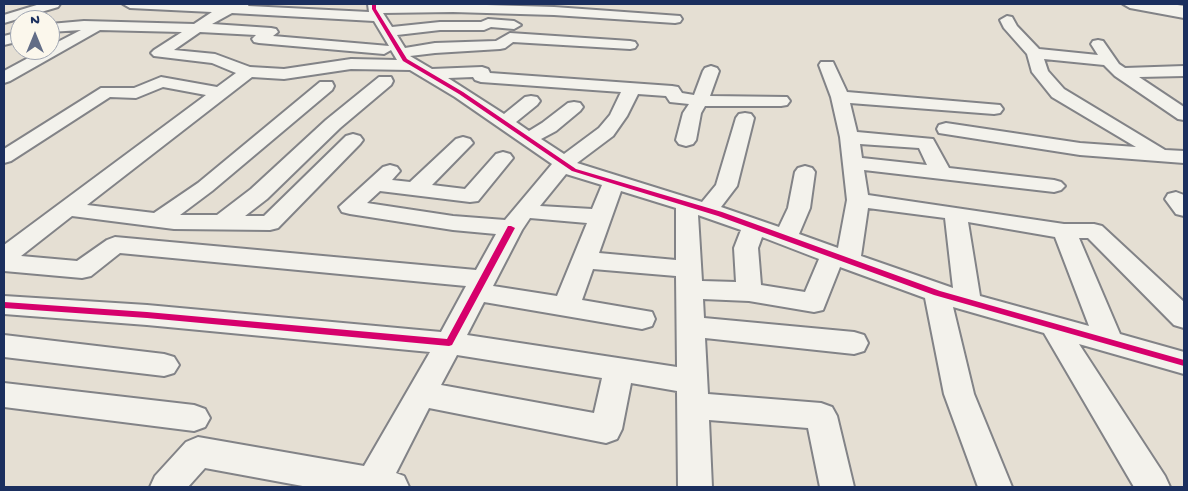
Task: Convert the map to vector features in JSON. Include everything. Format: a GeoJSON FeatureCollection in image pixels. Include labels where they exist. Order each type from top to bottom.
{"type":"FeatureCollection","features":[{"type":"Feature","properties":{"kind":"highway"},"geometry":{"type":"LineString","coordinates":[[1149,4],[1184,11]]}},
{"type":"Feature","properties":{"kind":"highway"},"geometry":{"type":"LineString","coordinates":[[1166,4],[1184,11]]}},
{"type":"Feature","properties":{"kind":"street"},"geometry":{"type":"LineString","coordinates":[[4,18],[53,4]]}},
{"type":"Feature","properties":{"kind":"street"},"geometry":{"type":"LineString","coordinates":[[130,4],[238,6],[308,14],[392,35],[444,52],[509,54]]}},
{"type":"Feature","properties":{"kind":"street"},"geometry":{"type":"LineString","coordinates":[[4,257],[221,93],[240,69],[257,42],[325,4]]}},
{"type":"Feature","properties":{"kind":"street"},"geometry":{"type":"LineString","coordinates":[[1130,4],[1184,11]]}},
{"type":"Feature","properties":{"kind":"street"},"geometry":{"type":"LineString","coordinates":[[238,6],[217,15],[159,53],[215,59],[240,69],[284,74],[352,64],[392,35],[453,8],[574,8],[675,20]]}},
{"type":"Feature","properties":{"kind":"street"},"geometry":{"type":"LineString","coordinates":[[392,35],[471,19]]}},
{"type":"Feature","properties":{"kind":"street"},"geometry":{"type":"LineString","coordinates":[[1007,20],[1011,28],[1034,53],[1040,72],[1058,93],[1163,156]]}},
{"type":"Feature","properties":{"kind":"street"},"geometry":{"type":"LineString","coordinates":[[60,28],[97,26],[198,28],[257,42],[392,35],[440,26],[484,26],[488,23],[611,32]]}},
{"type":"Feature","properties":{"kind":"street"},"geometry":{"type":"LineString","coordinates":[[322,24],[392,35],[482,72],[481,77],[672,91],[676,98],[700,101],[781,101]]}},
{"type":"Feature","properties":{"kind":"street"},"geometry":{"type":"LineString","coordinates":[[4,78],[97,26]]}},
{"type":"Feature","properties":{"kind":"street"},"geometry":{"type":"LineString","coordinates":[[392,35],[504,123],[574,170],[754,226],[937,292],[1109,341],[1180,365]]}},
{"type":"Feature","properties":{"kind":"street"},"geometry":{"type":"LineString","coordinates":[[435,48],[500,45],[510,37],[630,45]]}},
{"type":"Feature","properties":{"kind":"street"},"geometry":{"type":"LineString","coordinates":[[1098,44],[1113,68],[1182,112]]}},
{"type":"Feature","properties":{"kind":"street"},"geometry":{"type":"LineString","coordinates":[[1034,53],[1109,60]]}},
{"type":"Feature","properties":{"kind":"street"},"geometry":{"type":"LineString","coordinates":[[585,57],[623,59]]}},
{"type":"Feature","properties":{"kind":"street"},"geometry":{"type":"LineString","coordinates":[[584,260],[814,303],[840,258],[858,200],[853,163],[840,98],[827,66]]}},
{"type":"Feature","properties":{"kind":"street"},"geometry":{"type":"LineString","coordinates":[[686,140],[692,114],[700,101],[711,71]]}},
{"type":"Feature","properties":{"kind":"street"},"geometry":{"type":"LineString","coordinates":[[1121,73],[1184,71]]}},
{"type":"Feature","properties":{"kind":"street"},"geometry":{"type":"LineString","coordinates":[[222,223],[259,194],[333,124],[385,81]]}},
{"type":"Feature","properties":{"kind":"street"},"geometry":{"type":"LineString","coordinates":[[4,158],[107,92],[136,93],[161,82],[221,93]]}},
{"type":"Feature","properties":{"kind":"street"},"geometry":{"type":"LineString","coordinates":[[158,220],[205,187],[326,86]]}},
{"type":"Feature","properties":{"kind":"street"},"geometry":{"type":"LineString","coordinates":[[167,487],[198,452],[383,485],[422,394],[479,285],[517,220],[546,182],[564,163],[606,132],[618,116],[632,88]]}},
{"type":"Feature","properties":{"kind":"street"},"geometry":{"type":"LineString","coordinates":[[840,98],[994,109]]}},
{"type":"Feature","properties":{"kind":"street"},"geometry":{"type":"LineString","coordinates":[[504,123],[531,101]]}},
{"type":"Feature","properties":{"kind":"street"},"geometry":{"type":"LineString","coordinates":[[528,139],[549,127],[574,107]]}},
{"type":"Feature","properties":{"kind":"street"},"geometry":{"type":"LineString","coordinates":[[695,487],[689,279],[697,207],[726,186],[745,118]]}},
{"type":"Feature","properties":{"kind":"street"},"geometry":{"type":"LineString","coordinates":[[946,129],[1080,149],[1184,157]]}},
{"type":"Feature","properties":{"kind":"street"},"geometry":{"type":"LineString","coordinates":[[848,137],[926,143],[941,174]]}},
{"type":"Feature","properties":{"kind":"street"},"geometry":{"type":"LineString","coordinates":[[68,209],[158,220],[270,223],[353,140]]}},
{"type":"Feature","properties":{"kind":"street"},"geometry":{"type":"LineString","coordinates":[[415,189],[463,143]]}},
{"type":"Feature","properties":{"kind":"street"},"geometry":{"type":"LineString","coordinates":[[503,158],[470,196],[415,189],[383,177],[350,207],[453,223],[601,218]]}},
{"type":"Feature","properties":{"kind":"street"},"geometry":{"type":"LineString","coordinates":[[853,163],[1054,186]]}},
{"type":"Feature","properties":{"kind":"street"},"geometry":{"type":"LineString","coordinates":[[786,238],[799,208],[805,172]]}},
{"type":"Feature","properties":{"kind":"street"},"geometry":{"type":"LineString","coordinates":[[566,307],[614,182]]}},
{"type":"Feature","properties":{"kind":"street"},"geometry":{"type":"LineString","coordinates":[[1184,200],[1176,199],[1184,209]]}},
{"type":"Feature","properties":{"kind":"street"},"geometry":{"type":"LineString","coordinates":[[858,200],[955,213],[1064,231],[1094,231],[1184,318]]}},
{"type":"Feature","properties":{"kind":"street"},"geometry":{"type":"LineString","coordinates":[[955,213],[968,301]]}},
{"type":"Feature","properties":{"kind":"street"},"geometry":{"type":"LineString","coordinates":[[749,292],[746,248],[754,226]]}},
{"type":"Feature","properties":{"kind":"street"},"geometry":{"type":"LineString","coordinates":[[1064,231],[1109,341]]}},
{"type":"Feature","properties":{"kind":"street"},"geometry":{"type":"LineString","coordinates":[[4,263],[82,270],[115,245],[479,285],[566,307],[642,319]]}},
{"type":"Feature","properties":{"kind":"street"},"geometry":{"type":"LineString","coordinates":[[937,292],[959,394],[995,487]]}},
{"type":"Feature","properties":{"kind":"street"},"geometry":{"type":"LineString","coordinates":[[4,305],[157,316],[449,343],[619,369],[693,393],[821,416],[837,487]]}},
{"type":"Feature","properties":{"kind":"street"},"geometry":{"type":"LineString","coordinates":[[1052,325],[1153,487]]}},
{"type":"Feature","properties":{"kind":"street"},"geometry":{"type":"LineString","coordinates":[[691,327],[854,343]]}},
{"type":"Feature","properties":{"kind":"street"},"geometry":{"type":"LineString","coordinates":[[4,346],[164,366]]}},
{"type":"Feature","properties":{"kind":"street"},"geometry":{"type":"LineString","coordinates":[[422,394],[606,429],[619,369]]}},
{"type":"Feature","properties":{"kind":"street"},"geometry":{"type":"LineString","coordinates":[[4,395],[194,418]]}},
{"type":"Feature","properties":{"kind":"cycle path"},"geometry":{"type":"LineString","coordinates":[[374,4],[374,9],[405,60],[461,93],[574,170],[720,214],[937,293],[1184,363]]}},
{"type":"Feature","properties":{"kind":"cycle path"},"geometry":{"type":"LineString","coordinates":[[4,305],[147,315],[449,343],[511,228]]}}]}
